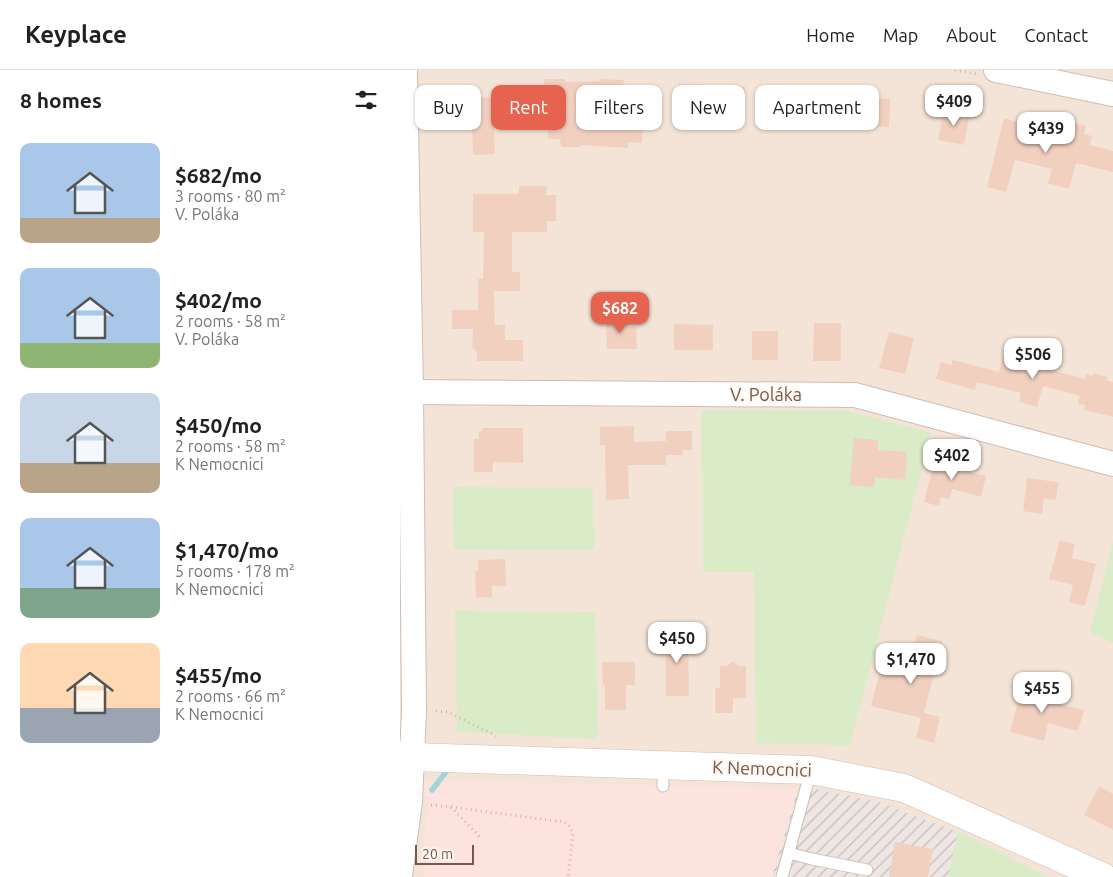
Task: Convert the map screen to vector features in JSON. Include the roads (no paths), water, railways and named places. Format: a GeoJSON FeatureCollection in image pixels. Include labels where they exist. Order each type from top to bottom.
{"type":"FeatureCollection","features":[{"type":"Feature","properties":{"kind":"street"},"geometry":{"type":"LineString","coordinates":[[400,876],[410,802],[406,756],[414,711],[405,70]]}},
{"type":"Feature","properties":{"kind":"street"},"geometry":{"type":"LineString","coordinates":[[996,70],[1113,94]]}},
{"type":"Feature","properties":{"kind":"street","name":"V. Poláka"},"geometry":{"type":"LineString","coordinates":[[411,392],[855,395],[1113,464]]}},
{"type":"Feature","properties":{"kind":"street","name":"K Nemocnici"},"geometry":{"type":"LineString","coordinates":[[406,756],[452,758],[663,776],[811,770],[904,788],[1103,877]]}},
{"type":"Feature","properties":{"kind":"lane"},"geometry":{"type":"LineString","coordinates":[[782,877],[811,770]]}},
{"type":"Feature","properties":{"kind":"lane"},"geometry":{"type":"LineString","coordinates":[[789,853],[867,870]]}},
{"type":"Feature","properties":{"kind":"waterway"},"geometry":{"type":"LineString","coordinates":[[432,790],[449,765]]}}]}
